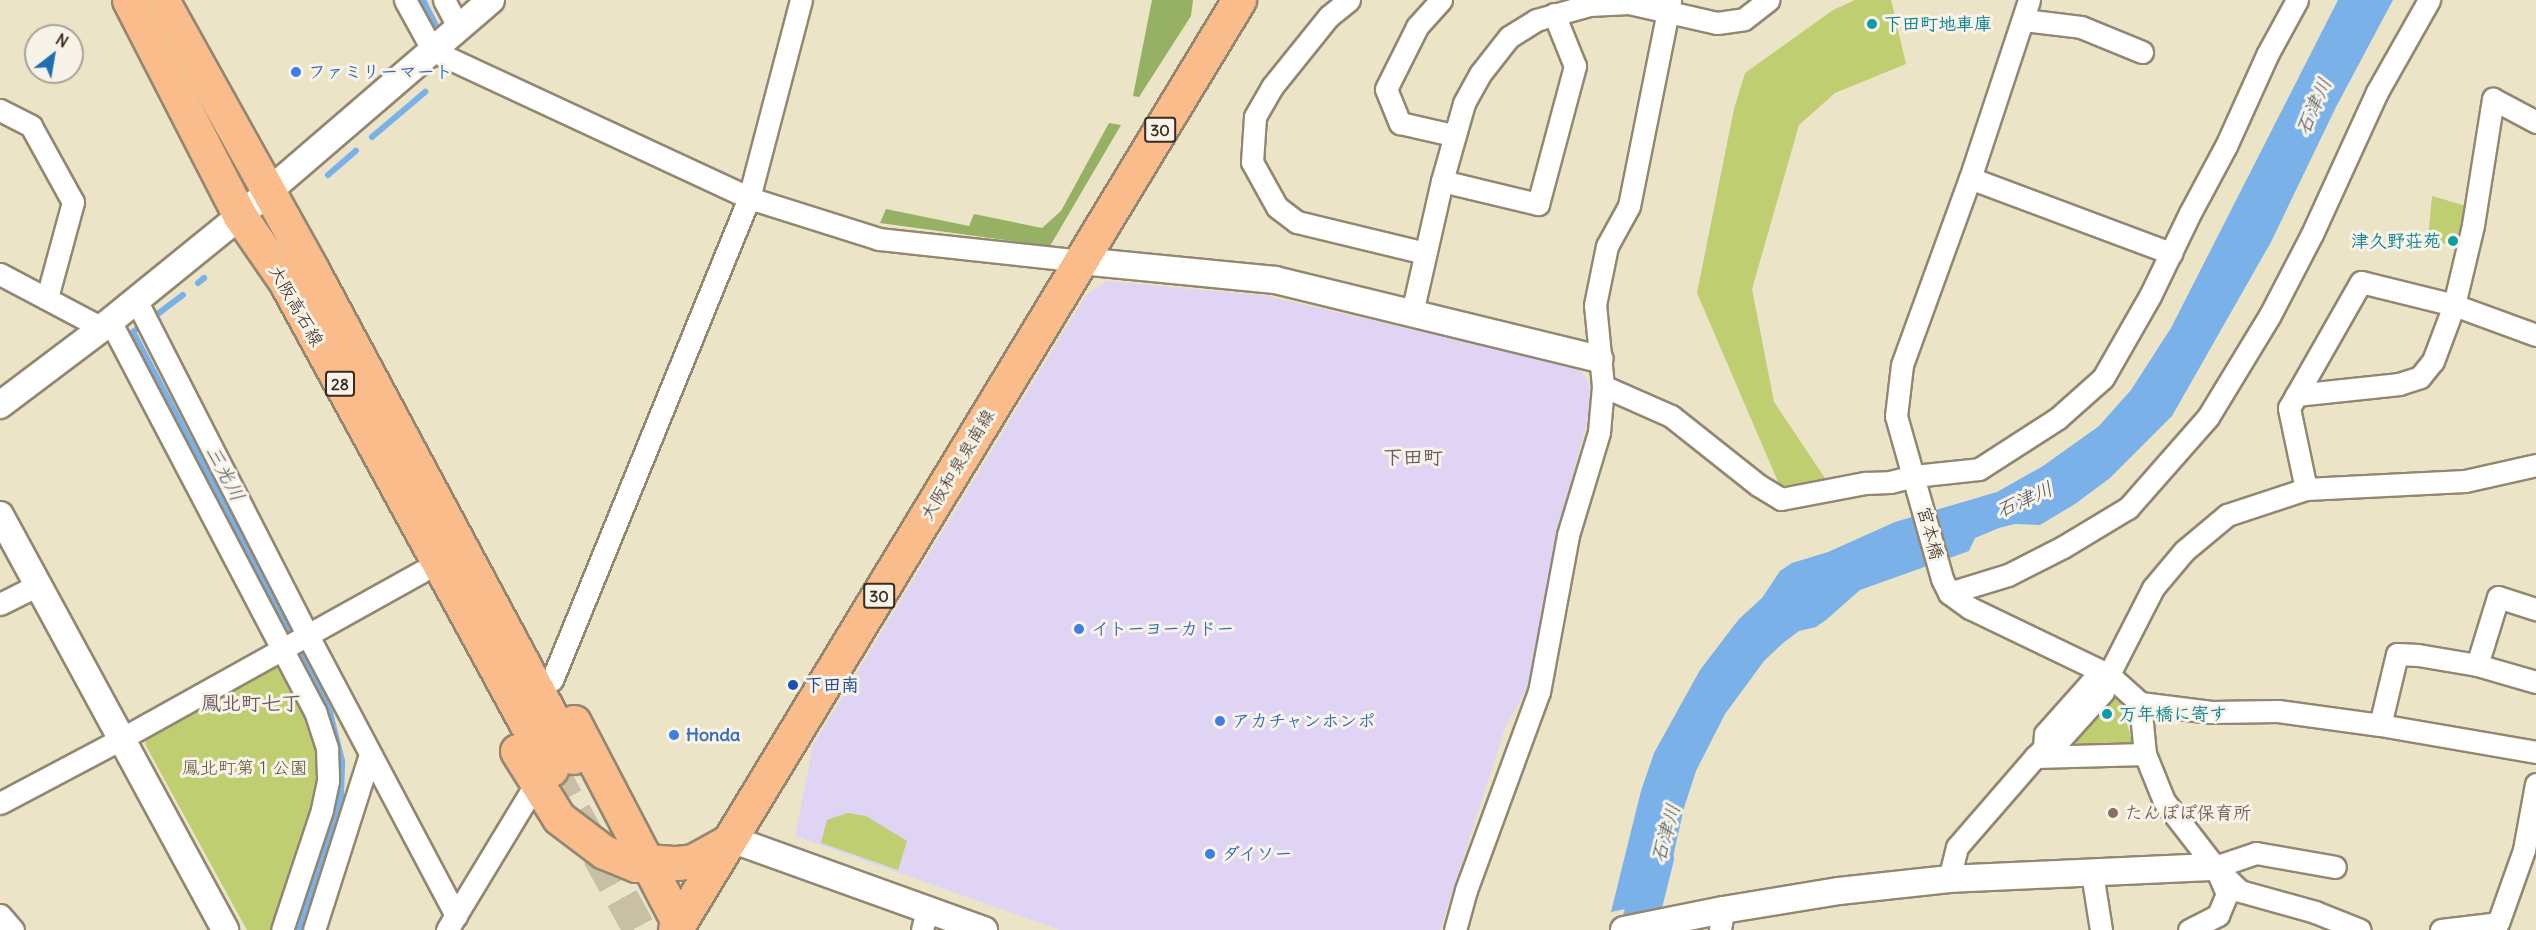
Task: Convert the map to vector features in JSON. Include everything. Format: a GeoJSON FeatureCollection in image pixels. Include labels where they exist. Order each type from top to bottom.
{"type":"FeatureCollection","features":[{"type":"Feature","properties":{"kind":"main road","name":"大阪高石線"},"geometry":{"type":"LineString","coordinates":[[129,0],[240,216],[285,281],[554,770]]}},
{"type":"Feature","properties":{"kind":"main road","name":"大阪高石線"},"geometry":{"type":"LineString","coordinates":[[162,0],[268,192],[554,770]]}},
{"type":"Feature","properties":{"kind":"main road","name":"大阪和泉泉南線"},"geometry":{"type":"LineString","coordinates":[[680,928],[731,839],[1239,0]]}},
{"type":"Feature","properties":{"kind":"main road"},"geometry":{"type":"LineString","coordinates":[[268,192],[321,256],[552,680],[680,928]]}},
{"type":"Feature","properties":{"kind":"main road"},"geometry":{"type":"LineString","coordinates":[[240,216],[247,252],[421,572],[554,770],[559,818],[604,852],[636,865],[646,861],[677,863],[693,861],[731,839]]}},
{"type":"Feature","properties":{"kind":"street"},"geometry":{"type":"LineString","coordinates":[[405,0],[434,51],[749,198],[879,239],[1275,280],[1599,359]]}},
{"type":"Feature","properties":{"kind":"street"},"geometry":{"type":"LineString","coordinates":[[444,0],[459,28]]}},
{"type":"Feature","properties":{"kind":"street"},"geometry":{"type":"LineString","coordinates":[[0,405],[106,325],[240,216],[491,0]]}},
{"type":"Feature","properties":{"kind":"street"},"geometry":{"type":"LineString","coordinates":[[552,680],[749,198],[801,0]]}},
{"type":"Feature","properties":{"kind":"street"},"geometry":{"type":"LineString","coordinates":[[1349,0],[1329,16],[1272,87],[1255,117],[1252,162],[1277,207],[1297,222],[1425,253]]}},
{"type":"Feature","properties":{"kind":"street"},"geometry":{"type":"LineString","coordinates":[[1441,0],[1417,27],[1386,89],[1400,123],[1453,135]]}},
{"type":"Feature","properties":{"kind":"street"},"geometry":{"type":"LineString","coordinates":[[1412,313],[1453,135],[1470,89],[1501,45],[1536,20],[1589,5],[1629,3],[1669,6],[1717,23],[1744,19],[1768,0]]}},
{"type":"Feature","properties":{"kind":"street"},"geometry":{"type":"LineString","coordinates":[[1603,386],[1671,416],[1758,485],[1781,499],[1916,481],[1979,469],[2023,442],[2080,400],[2103,378],[2150,296],[2226,146],[2266,55],[2297,0]]}},
{"type":"Feature","properties":{"kind":"street"},"geometry":{"type":"LineString","coordinates":[[1945,586],[2008,576],[2063,548],[2128,508],[2208,417],[2276,305],[2312,234],[2377,92],[2429,0]]}},
{"type":"Feature","properties":{"kind":"street"},"geometry":{"type":"LineString","coordinates":[[1455,930],[1466,890],[1539,692],[1568,535],[1599,432],[1603,386],[1595,305],[1607,246],[1629,206],[1669,6]]}},
{"type":"Feature","properties":{"kind":"street"},"geometry":{"type":"LineString","coordinates":[[2026,10],[2081,27],[2142,52]]}},
{"type":"Feature","properties":{"kind":"street","name":"宮本橋"},"geometry":{"type":"LineString","coordinates":[[1945,586],[1896,416],[1902,365],[1970,178],[2026,10]]}},
{"type":"Feature","properties":{"kind":"street"},"geometry":{"type":"LineString","coordinates":[[1442,181],[1539,204],[1575,66],[1554,14]]}},
{"type":"Feature","properties":{"kind":"street"},"geometry":{"type":"LineString","coordinates":[[2296,395],[2399,384],[2420,376],[2433,361],[2454,305],[2473,225],[2493,99],[2536,122]]}},
{"type":"Feature","properties":{"kind":"street"},"geometry":{"type":"LineString","coordinates":[[0,110],[31,126],[73,202],[47,298]]}},
{"type":"Feature","properties":{"kind":"street"},"geometry":{"type":"LineString","coordinates":[[1970,178],[2171,253]]}},
{"type":"Feature","properties":{"kind":"street"},"geometry":{"type":"LineString","coordinates":[[0,274],[106,325],[294,641],[370,755],[452,923]]}},
{"type":"Feature","properties":{"kind":"street"},"geometry":{"type":"LineString","coordinates":[[2306,489],[2289,408],[2361,282],[2454,305],[2536,335]]}},
{"type":"Feature","properties":{"kind":"street"},"geometry":{"type":"LineString","coordinates":[[136,300],[294,641],[327,748],[328,781],[322,810],[282,930]]}},
{"type":"Feature","properties":{"kind":"street"},"geometry":{"type":"LineString","coordinates":[[2106,683],[2153,588],[2184,551],[2228,515],[2306,489],[2464,481],[2536,465]]}},
{"type":"Feature","properties":{"kind":"street"},"geometry":{"type":"LineString","coordinates":[[0,515],[119,740],[225,930]]}},
{"type":"Feature","properties":{"kind":"street"},"geometry":{"type":"LineString","coordinates":[[0,802],[119,740],[421,572]]}},
{"type":"Feature","properties":{"kind":"street"},"geometry":{"type":"LineString","coordinates":[[0,604],[38,585]]}},
{"type":"Feature","properties":{"kind":"street"},"geometry":{"type":"LineString","coordinates":[[1945,586],[1970,608],[2140,702],[2211,712],[2278,711],[2380,724],[2536,752]]}},
{"type":"Feature","properties":{"kind":"street"},"geometry":{"type":"LineString","coordinates":[[2477,665],[2498,597],[2536,609]]}},
{"type":"Feature","properties":{"kind":"street"},"geometry":{"type":"LineString","coordinates":[[2380,724],[2397,654],[2418,655],[2477,665],[2536,682]]}},
{"type":"Feature","properties":{"kind":"street"},"geometry":{"type":"LineString","coordinates":[[1949,879],[1957,847],[2045,750],[2045,734],[2093,680],[2106,683]]}},
{"type":"Feature","properties":{"kind":"street"},"geometry":{"type":"LineString","coordinates":[[2140,702],[2145,754],[2164,801],[2215,867],[2240,891],[2315,912],[2360,930]]}},
{"type":"Feature","properties":{"kind":"street"},"geometry":{"type":"LineString","coordinates":[[2045,750],[2145,754]]}},
{"type":"Feature","properties":{"kind":"street"},"geometry":{"type":"LineString","coordinates":[[314,930],[370,755]]}},
{"type":"Feature","properties":{"kind":"street"},"geometry":{"type":"LineString","coordinates":[[452,923],[554,770]]}},
{"type":"Feature","properties":{"kind":"street"},"geometry":{"type":"LineString","coordinates":[[2441,930],[2498,923],[2524,850],[2536,783]]}},
{"type":"Feature","properties":{"kind":"street"},"geometry":{"type":"LineString","coordinates":[[731,839],[925,920],[984,930]]}},
{"type":"Feature","properties":{"kind":"street"},"geometry":{"type":"LineString","coordinates":[[1624,930],[1690,918],[1722,920],[1839,891],[1949,879],[2215,867],[2256,853],[2335,867]]}},
{"type":"Feature","properties":{"kind":"street"},"geometry":{"type":"LineString","coordinates":[[2189,930],[2218,915],[2223,905],[2227,894],[2215,867]]}},
{"type":"Feature","properties":{"kind":"street"},"geometry":{"type":"LineString","coordinates":[[2092,873],[2101,930]]}},
{"type":"Feature","properties":{"kind":"street"},"geometry":{"type":"LineString","coordinates":[[0,915],[13,930]]}},
{"type":"Feature","properties":{"kind":"shaded area"},"geometry":{"type":"Polygon","coordinates":[[[1107,281],[1267,296],[1578,368],[1588,380],[1591,408],[1562,514],[1527,688],[1505,728],[1440,930],[1060,930],[795,836],[813,745],[1086,295],[1107,281]]]}},
{"type":"Feature","properties":{"kind":"green space"},"geometry":{"type":"Polygon","coordinates":[[[1152,0],[1193,0],[1191,16],[1139,97],[1133,96],[1152,0]]]}},
{"type":"Feature","properties":{"kind":"green space"},"geometry":{"type":"Polygon","coordinates":[[[1855,0],[1891,0],[1906,64],[1835,93],[1799,125],[1752,289],[1774,402],[1827,481],[1782,491],[1697,293],[1734,109],[1745,73],[1833,10],[1855,0]]]}},
{"type":"Feature","properties":{"kind":"green space"},"geometry":{"type":"Polygon","coordinates":[[[1109,123],[1121,125],[1050,246],[880,223],[886,209],[969,226],[974,214],[1042,228],[1061,211],[1109,123]]]}},
{"type":"Feature","properties":{"kind":"green space"},"geometry":{"type":"Polygon","coordinates":[[[2432,196],[2466,206],[2455,246],[2428,240],[2432,196]]]}},
{"type":"Feature","properties":{"kind":"green space","name":"鳳北町第１公園"},"geometry":{"type":"Polygon","coordinates":[[[277,663],[285,666],[310,712],[322,781],[277,930],[247,930],[145,744],[148,733],[277,663]]]}},
{"type":"Feature","properties":{"kind":"green space"},"geometry":{"type":"Polygon","coordinates":[[[2112,696],[2120,700],[2132,741],[2127,748],[2064,747],[2112,696]]]}},
{"type":"Feature","properties":{"kind":"green space"},"geometry":{"type":"Polygon","coordinates":[[[848,813],[866,816],[907,841],[898,870],[821,843],[827,820],[848,813]]]}},
{"type":"Feature","properties":{"kind":"water"},"geometry":{"type":"Polygon","coordinates":[[[2338,0],[2393,0],[2336,107],[2271,242],[2172,416],[2110,478],[2075,504],[2040,525],[2015,524],[1999,528],[1975,538],[1969,551],[1860,590],[1816,627],[1799,631],[1783,643],[1764,661],[1725,714],[1696,771],[1684,808],[1663,901],[1611,912],[1641,791],[1654,753],[1700,670],[1739,619],[1762,598],[1780,571],[1792,563],[1828,552],[1895,522],[1997,492],[2043,466],[2099,426],[2131,390],[2171,328],[2338,0]]]}},
{"type":"Feature","properties":{"kind":"waterway","name":"三光川"},"geometry":{"type":"LineString","coordinates":[[423,0],[435,24]]}},
{"type":"Feature","properties":{"kind":"waterway","name":"三光川"},"geometry":{"type":"LineString","coordinates":[[372,137],[425,92]]}},
{"type":"Feature","properties":{"kind":"waterway","name":"三光川"},"geometry":{"type":"LineString","coordinates":[[328,175],[356,151]]}},
{"type":"Feature","properties":{"kind":"waterway","name":"三光川"},"geometry":{"type":"LineString","coordinates":[[198,283],[204,278]]}},
{"type":"Feature","properties":{"kind":"waterway","name":"三光川"},"geometry":{"type":"LineString","coordinates":[[159,313],[183,295]]}},
{"type":"Feature","properties":{"kind":"waterway","name":"三光川"},"geometry":{"type":"LineString","coordinates":[[138,328],[133,332],[292,635]]}},
{"type":"Feature","properties":{"kind":"waterway","name":"三光川"},"geometry":{"type":"LineString","coordinates":[[299,930],[341,795],[342,761],[330,712],[300,652]]}},
{"type":"Feature","properties":{"kind":"waterway","name":"石津川"},"geometry":{"type":"LineString","coordinates":[[1638,930],[1656,858]]}},
{"type":"Feature","properties":{"kind":"tunnel"},"geometry":{"type":"LineString","coordinates":[[551,769],[640,930]]}},
{"type":"Feature","properties":{"kind":"place","name":"下田町地車庫"},"geometry":{"type":"Point","coordinates":[1872,24]}},
{"type":"Feature","properties":{"kind":"place","name":"ファミリーマート"},"geometry":{"type":"Point","coordinates":[296,72]}},
{"type":"Feature","properties":{"kind":"place","name":"津久野荘苑"},"geometry":{"type":"Point","coordinates":[2453,241]}},
{"type":"Feature","properties":{"kind":"place","name":"イトーヨーカドー"},"geometry":{"type":"Point","coordinates":[1079,629]}},
{"type":"Feature","properties":{"kind":"place","name":"下田南"},"geometry":{"type":"Point","coordinates":[793,685]}},
{"type":"Feature","properties":{"kind":"place","name":"万年橋に寄す"},"geometry":{"type":"Point","coordinates":[2107,714]}},
{"type":"Feature","properties":{"kind":"place","name":"アカチャンホンポ"},"geometry":{"type":"Point","coordinates":[1220,721]}},
{"type":"Feature","properties":{"kind":"place","name":"Honda"},"geometry":{"type":"Point","coordinates":[674,735]}},
{"type":"Feature","properties":{"kind":"place","name":"たんぽぽ保育所"},"geometry":{"type":"Point","coordinates":[2113,813]}},
{"type":"Feature","properties":{"kind":"place","name":"ダイソー"},"geometry":{"type":"Point","coordinates":[1210,854]}},
{"type":"Feature","properties":{"kind":"district","name":"下田町"},"geometry":{"type":"Point","coordinates":[1413,456]}},
{"type":"Feature","properties":{"kind":"district","name":"鳳北町七丁"},"geometry":{"type":"Point","coordinates":[251,702]}}]}
